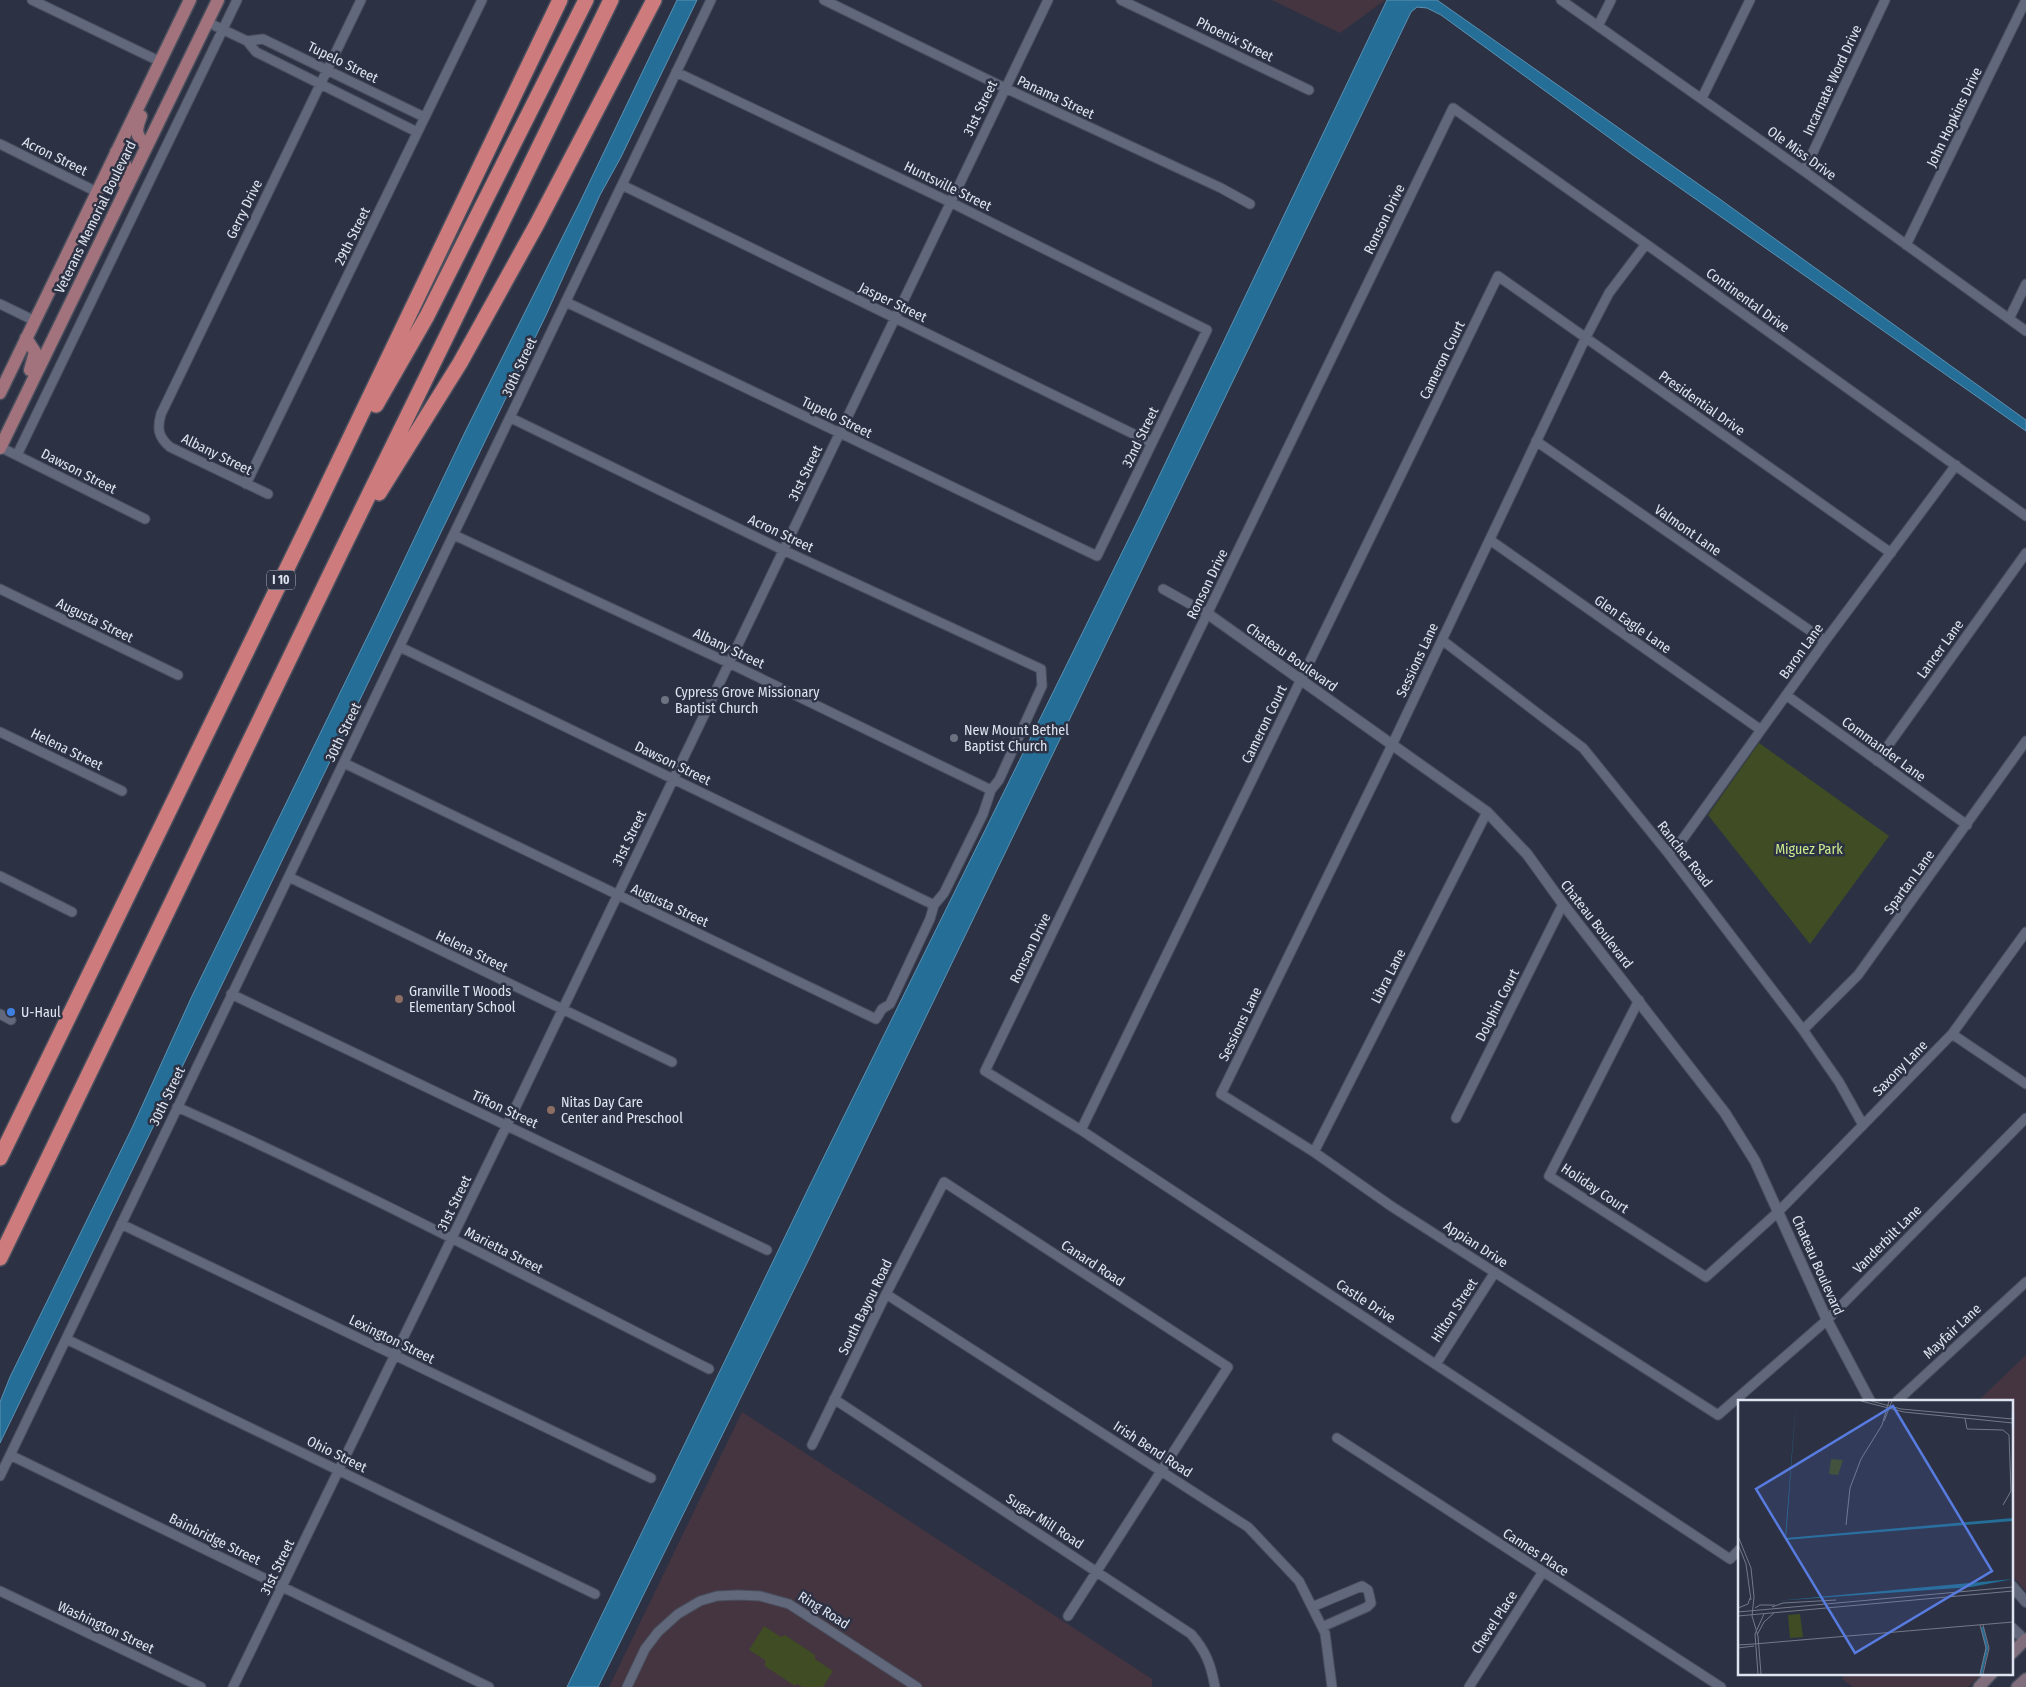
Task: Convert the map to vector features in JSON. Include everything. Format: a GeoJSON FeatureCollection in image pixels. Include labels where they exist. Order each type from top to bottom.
{"type":"FeatureCollection","features":[{"type":"Feature","properties":{"kind":"highway","name":"I 10"},"geometry":{"type":"LineString","coordinates":[[0,1158],[313,515],[560,0]]}},
{"type":"Feature","properties":{"kind":"highway"},"geometry":{"type":"LineString","coordinates":[[313,515],[426,316],[586,0]]}},
{"type":"Feature","properties":{"kind":"highway"},"geometry":{"type":"LineString","coordinates":[[0,1258],[339,556],[611,0]]}},
{"type":"Feature","properties":{"kind":"highway"},"geometry":{"type":"LineString","coordinates":[[339,556],[460,363],[537,224],[654,0]]}},
{"type":"Feature","properties":{"kind":"main road","name":"Veterans Memorial Boulevard"},"geometry":{"type":"LineString","coordinates":[[0,392],[190,0]]}},
{"type":"Feature","properties":{"kind":"main road","name":"Veterans Memorial Boulevard"},"geometry":{"type":"LineString","coordinates":[[0,447],[218,0]]}},
{"type":"Feature","properties":{"kind":"main road"},"geometry":{"type":"LineString","coordinates":[[147,145],[140,140],[136,129],[152,80]]}},
{"type":"Feature","properties":{"kind":"main road"},"geometry":{"type":"LineString","coordinates":[[104,234],[125,182],[126,163],[116,152]]}},
{"type":"Feature","properties":{"kind":"main road"},"geometry":{"type":"LineString","coordinates":[[8,432],[36,352],[26,338]]}},
{"type":"Feature","properties":{"kind":"main road"},"geometry":{"type":"LineString","coordinates":[[2014,1651],[2026,1640]]}},
{"type":"Feature","properties":{"kind":"main road"},"geometry":{"type":"LineString","coordinates":[[1979,1687],[1991,1674]]}},
{"type":"Feature","properties":{"kind":"main road"},"geometry":{"type":"LineString","coordinates":[[2017,1687],[2026,1679]]}},
{"type":"Feature","properties":{"kind":"street"},"geometry":{"type":"LineString","coordinates":[[32,0],[161,62]]}},
{"type":"Feature","properties":{"kind":"street"},"geometry":{"type":"LineString","coordinates":[[17,455],[238,0]]}},
{"type":"Feature","properties":{"kind":"street","name":"Gerry Drive"},"geometry":{"type":"LineString","coordinates":[[159,433],[158,424],[161,414],[361,0]]}},
{"type":"Feature","properties":{"kind":"street","name":"29th Street"},"geometry":{"type":"LineString","coordinates":[[246,484],[482,0]]}},
{"type":"Feature","properties":{"kind":"street","name":"30th Street"},"geometry":{"type":"LineString","coordinates":[[0,1476],[711,0]]}},
{"type":"Feature","properties":{"kind":"street","name":"Panama Street"},"geometry":{"type":"LineString","coordinates":[[824,0],[1005,88],[1221,188],[1250,204]]}},
{"type":"Feature","properties":{"kind":"street","name":"31st Street"},"geometry":{"type":"LineString","coordinates":[[233,1687],[452,1239],[1048,0]]}},
{"type":"Feature","properties":{"kind":"street","name":"Phoenix Street"},"geometry":{"type":"LineString","coordinates":[[1122,0],[1309,90]]}},
{"type":"Feature","properties":{"kind":"street","name":"Ole Miss Drive"},"geometry":{"type":"LineString","coordinates":[[1561,0],[1702,98],[2026,331]]}},
{"type":"Feature","properties":{"kind":"street"},"geometry":{"type":"LineString","coordinates":[[1598,26],[1611,0]]}},
{"type":"Feature","properties":{"kind":"street"},"geometry":{"type":"LineString","coordinates":[[1702,98],[1750,0]]}},
{"type":"Feature","properties":{"kind":"street","name":"Incarnate Word Drive"},"geometry":{"type":"LineString","coordinates":[[1804,171],[1885,0]]}},
{"type":"Feature","properties":{"kind":"street","name":"John Hopkins Drive"},"geometry":{"type":"LineString","coordinates":[[1906,245],[2026,0]]}},
{"type":"Feature","properties":{"kind":"street","name":"Tupelo Street"},"geometry":{"type":"LineString","coordinates":[[207,22],[247,41],[256,52],[417,132]]}},
{"type":"Feature","properties":{"kind":"street","name":"Tupelo Street"},"geometry":{"type":"LineString","coordinates":[[247,41],[263,39],[424,118]]}},
{"type":"Feature","properties":{"kind":"street","name":"Huntsville Street"},"geometry":{"type":"LineString","coordinates":[[676,72],[950,202],[1206,330]]}},
{"type":"Feature","properties":{"kind":"street","name":"Continental Drive"},"geometry":{"type":"LineString","coordinates":[[1453,108],[2026,516]]}},
{"type":"Feature","properties":{"kind":"street","name":"Ronson Drive"},"geometry":{"type":"LineString","coordinates":[[985,1071],[1453,108]]}},
{"type":"Feature","properties":{"kind":"street","name":"Acron Street"},"geometry":{"type":"LineString","coordinates":[[0,144],[97,192]]}},
{"type":"Feature","properties":{"kind":"street","name":"Jasper Street"},"geometry":{"type":"LineString","coordinates":[[622,185],[1152,443]]}},
{"type":"Feature","properties":{"kind":"street","name":"Sessions Lane"},"geometry":{"type":"LineString","coordinates":[[1221,1094],[1392,745],[1586,337],[1609,293],[1646,244]]}},
{"type":"Feature","properties":{"kind":"street","name":"Presidential Drive"},"geometry":{"type":"LineString","coordinates":[[1498,276],[1891,553]]}},
{"type":"Feature","properties":{"kind":"street","name":"Cameron Court"},"geometry":{"type":"LineString","coordinates":[[1081,1130],[1498,276]]}},
{"type":"Feature","properties":{"kind":"street"},"geometry":{"type":"LineString","coordinates":[[2009,319],[2026,284]]}},
{"type":"Feature","properties":{"kind":"street","name":"Tupelo Street"},"geometry":{"type":"LineString","coordinates":[[566,302],[1097,556]]}},
{"type":"Feature","properties":{"kind":"street"},"geometry":{"type":"LineString","coordinates":[[0,304],[35,321]]}},
{"type":"Feature","properties":{"kind":"street","name":"32nd Street"},"geometry":{"type":"LineString","coordinates":[[1097,556],[1206,330]]}},
{"type":"Feature","properties":{"kind":"street","name":"Acron Street"},"geometry":{"type":"LineString","coordinates":[[511,418],[784,550],[1041,669],[1042,686],[999,780],[991,790]]}},
{"type":"Feature","properties":{"kind":"street","name":"Albany Street"},"geometry":{"type":"LineString","coordinates":[[159,433],[163,441],[170,446],[268,494]]}},
{"type":"Feature","properties":{"kind":"street","name":"Valmont Lane"},"geometry":{"type":"LineString","coordinates":[[1536,441],[1825,642]]}},
{"type":"Feature","properties":{"kind":"street","name":"Dawson Street"},"geometry":{"type":"LineString","coordinates":[[0,447],[145,519]]}},
{"type":"Feature","properties":{"kind":"street","name":"Baron Lane"},"geometry":{"type":"LineString","coordinates":[[1668,853],[1677,846],[1956,465]]}},
{"type":"Feature","properties":{"kind":"street","name":"Albany Street"},"geometry":{"type":"LineString","coordinates":[[454,535],[729,663],[991,790]]}},
{"type":"Feature","properties":{"kind":"street","name":"Glen Eagle Lane"},"geometry":{"type":"LineString","coordinates":[[1490,540],[1761,730]]}},
{"type":"Feature","properties":{"kind":"street","name":"Lancer Lane"},"geometry":{"type":"LineString","coordinates":[[1877,761],[2026,553]]}},
{"type":"Feature","properties":{"kind":"street","name":"Augusta Street"},"geometry":{"type":"LineString","coordinates":[[0,589],[178,675]]}},
{"type":"Feature","properties":{"kind":"street","name":"Chateau Boulevard"},"geometry":{"type":"LineString","coordinates":[[1163,589],[1208,614],[1487,812],[1527,854],[1563,904],[1725,1113],[1755,1161],[1827,1320],[1869,1400]]}},
{"type":"Feature","properties":{"kind":"street","name":"Rancher Road"},"geometry":{"type":"LineString","coordinates":[[1442,640],[1583,748],[1668,853],[1803,1030],[1839,1082],[1863,1125]]}},
{"type":"Feature","properties":{"kind":"street","name":"Dawson Street"},"geometry":{"type":"LineString","coordinates":[[400,647],[934,905]]}},
{"type":"Feature","properties":{"kind":"street","name":"Commander Lane"},"geometry":{"type":"LineString","coordinates":[[1786,695],[1967,825]]}},
{"type":"Feature","properties":{"kind":"street","name":"Helena Street"},"geometry":{"type":"LineString","coordinates":[[0,732],[122,791]]}},
{"type":"Feature","properties":{"kind":"street","name":"Spartan Lane"},"geometry":{"type":"LineString","coordinates":[[1803,1030],[1858,975],[2026,741]]}},
{"type":"Feature","properties":{"kind":"street","name":"Augusta Street"},"geometry":{"type":"LineString","coordinates":[[344,763],[876,1018],[890,1004],[930,919],[934,905]]}},
{"type":"Feature","properties":{"kind":"street"},"geometry":{"type":"LineString","coordinates":[[934,905],[944,893],[983,814],[991,790]]}},
{"type":"Feature","properties":{"kind":"street","name":"Libra Lane"},"geometry":{"type":"LineString","coordinates":[[1314,1152],[1487,812]]}},
{"type":"Feature","properties":{"kind":"street"},"geometry":{"type":"LineString","coordinates":[[0,876],[72,912]]}},
{"type":"Feature","properties":{"kind":"street","name":"Helena Street"},"geometry":{"type":"LineString","coordinates":[[288,877],[672,1062]]}},
{"type":"Feature","properties":{"kind":"street","name":"Dolphin Court"},"geometry":{"type":"LineString","coordinates":[[1456,1118],[1563,904]]}},
{"type":"Feature","properties":{"kind":"street","name":"Saxony Lane"},"geometry":{"type":"LineString","coordinates":[[1779,1211],[1952,1034],[2026,932]]}},
{"type":"Feature","properties":{"kind":"street","name":"Tifton Street"},"geometry":{"type":"LineString","coordinates":[[231,994],[767,1250]]}},
{"type":"Feature","properties":{"kind":"street","name":"Holiday Court"},"geometry":{"type":"LineString","coordinates":[[1639,1000],[1549,1176],[1706,1277],[1779,1211]]}},
{"type":"Feature","properties":{"kind":"street"},"geometry":{"type":"LineString","coordinates":[[0,1014],[11,1020]]}},
{"type":"Feature","properties":{"kind":"street"},"geometry":{"type":"LineString","coordinates":[[1952,1034],[2026,1084]]}},
{"type":"Feature","properties":{"kind":"street","name":"Castle Drive"},"geometry":{"type":"LineString","coordinates":[[985,1071],[1081,1130],[1730,1559],[1738,1551]]}},
{"type":"Feature","properties":{"kind":"street","name":"Appian Drive"},"geometry":{"type":"LineString","coordinates":[[1221,1094],[1314,1152],[1391,1206],[1718,1415]]}},
{"type":"Feature","properties":{"kind":"street","name":"Marietta Street"},"geometry":{"type":"LineString","coordinates":[[177,1107],[231,1131],[452,1239],[709,1370]]}},
{"type":"Feature","properties":{"kind":"street","name":"Vanderbilt Lane"},"geometry":{"type":"LineString","coordinates":[[1718,1415],[1827,1320],[2026,1118]]}},
{"type":"Feature","properties":{"kind":"street","name":"South Bayou Road"},"geometry":{"type":"LineString","coordinates":[[812,1445],[886,1294],[944,1182]]}},
{"type":"Feature","properties":{"kind":"street","name":"Canard Road"},"geometry":{"type":"LineString","coordinates":[[944,1182],[1228,1367],[1162,1470]]}},
{"type":"Feature","properties":{"kind":"street","name":"Lexington Street"},"geometry":{"type":"LineString","coordinates":[[121,1224],[651,1478]]}},
{"type":"Feature","properties":{"kind":"street","name":"Hilton Street"},"geometry":{"type":"LineString","coordinates":[[1436,1364],[1496,1272]]}},
{"type":"Feature","properties":{"kind":"street","name":"Mayfair Lane"},"geometry":{"type":"LineString","coordinates":[[1898,1400],[2026,1282]]}},
{"type":"Feature","properties":{"kind":"street","name":"Irish Bend Road"},"geometry":{"type":"LineString","coordinates":[[886,1294],[1248,1527],[1299,1581],[1325,1633],[1332,1687]]}},
{"type":"Feature","properties":{"kind":"street","name":"Ohio Street"},"geometry":{"type":"LineString","coordinates":[[66,1339],[595,1594]]}},
{"type":"Feature","properties":{"kind":"street","name":"Sugar Mill Road"},"geometry":{"type":"LineString","coordinates":[[834,1399],[1190,1634],[1202,1647],[1211,1669],[1214,1687]]}},
{"type":"Feature","properties":{"kind":"street","name":"Cannes Place"},"geometry":{"type":"LineString","coordinates":[[1337,1438],[1542,1573],[1721,1687]]}},
{"type":"Feature","properties":{"kind":"street","name":"Bainbridge Street"},"geometry":{"type":"LineString","coordinates":[[10,1455],[489,1687]]}},
{"type":"Feature","properties":{"kind":"street"},"geometry":{"type":"LineString","coordinates":[[1068,1616],[1162,1470]]}},
{"type":"Feature","properties":{"kind":"street","name":"Chevel Place"},"geometry":{"type":"LineString","coordinates":[[1469,1687],[1542,1573]]}},
{"type":"Feature","properties":{"kind":"street"},"geometry":{"type":"LineString","coordinates":[[1312,1607],[1362,1586],[1368,1590],[1371,1603],[1367,1607],[1322,1627]]}},
{"type":"Feature","properties":{"kind":"street"},"geometry":{"type":"LineString","coordinates":[[2014,1588],[2026,1602]]}},
{"type":"Feature","properties":{"kind":"street","name":"Washington Street"},"geometry":{"type":"LineString","coordinates":[[0,1591],[201,1687]]}},
{"type":"Feature","properties":{"kind":"street","name":"Ring Road"},"geometry":{"type":"LineString","coordinates":[[627,1687],[645,1649],[658,1632],[678,1614],[700,1601],[717,1596],[738,1595],[760,1596],[789,1604],[917,1687]]}},
{"type":"Feature","properties":{"kind":"street"},"geometry":{"type":"LineString","coordinates":[[2014,1630],[2026,1640]]}},
{"type":"Feature","properties":{"kind":"shaded area"},"geometry":{"type":"Polygon","coordinates":[[[1272,0],[1385,0],[1340,33],[1272,0]]]}},
{"type":"Feature","properties":{"kind":"shaded area"},"geometry":{"type":"Polygon","coordinates":[[[2026,1355],[2026,1591],[2014,1578],[2014,1400],[1979,1400],[2026,1355]]]}},
{"type":"Feature","properties":{"kind":"shaded area"},"geometry":{"type":"Polygon","coordinates":[[[742,1412],[1152,1679],[1152,1687],[609,1687],[742,1412]]]}},
{"type":"Feature","properties":{"kind":"shaded area"},"geometry":{"type":"Polygon","coordinates":[[[1846,1674],[1982,1674],[1968,1687],[1853,1687],[1842,1679],[1846,1674]]]}},
{"type":"Feature","properties":{"kind":"green space","name":"Miguez Park"},"geometry":{"type":"Polygon","coordinates":[[[1759,743],[1889,836],[1810,944],[1708,815],[1759,743]]]}},
{"type":"Feature","properties":{"kind":"green space"},"geometry":{"type":"Polygon","coordinates":[[[764,1626],[781,1637],[785,1635],[815,1655],[815,1659],[833,1671],[823,1687],[802,1687],[797,1684],[795,1686],[765,1666],[765,1660],[749,1650],[764,1626]]]}},
{"type":"Feature","properties":{"kind":"water"},"geometry":{"type":"Polygon","coordinates":[[[677,0],[697,0],[621,157],[600,195],[547,313],[0,1443],[0,1402],[10,1377],[132,1128],[192,996],[465,432],[580,202],[677,0]]]}},
{"type":"Feature","properties":{"kind":"water"},"geometry":{"type":"Polygon","coordinates":[[[1387,0],[1437,0],[1721,200],[2026,420],[2026,431],[1633,155],[1441,15],[1427,8],[1417,7],[1411,12],[810,1257],[598,1687],[567,1687],[809,1187],[1141,514],[1387,0]]]}},
{"type":"Feature","properties":{"kind":"place","name":"Cypress Grove Missionary Baptist Church"},"geometry":{"type":"Point","coordinates":[665,700]}},
{"type":"Feature","properties":{"kind":"place","name":"New Mount Bethel Baptist Church"},"geometry":{"type":"Point","coordinates":[954,738]}},
{"type":"Feature","properties":{"kind":"place","name":"Granville T Woods Elementary School"},"geometry":{"type":"Point","coordinates":[399,999]}},
{"type":"Feature","properties":{"kind":"place","name":"U-Haul"},"geometry":{"type":"Point","coordinates":[11,1012]}},
{"type":"Feature","properties":{"kind":"place","name":"Nitas Day Care Center and Preschool"},"geometry":{"type":"Point","coordinates":[551,1110]}}]}
